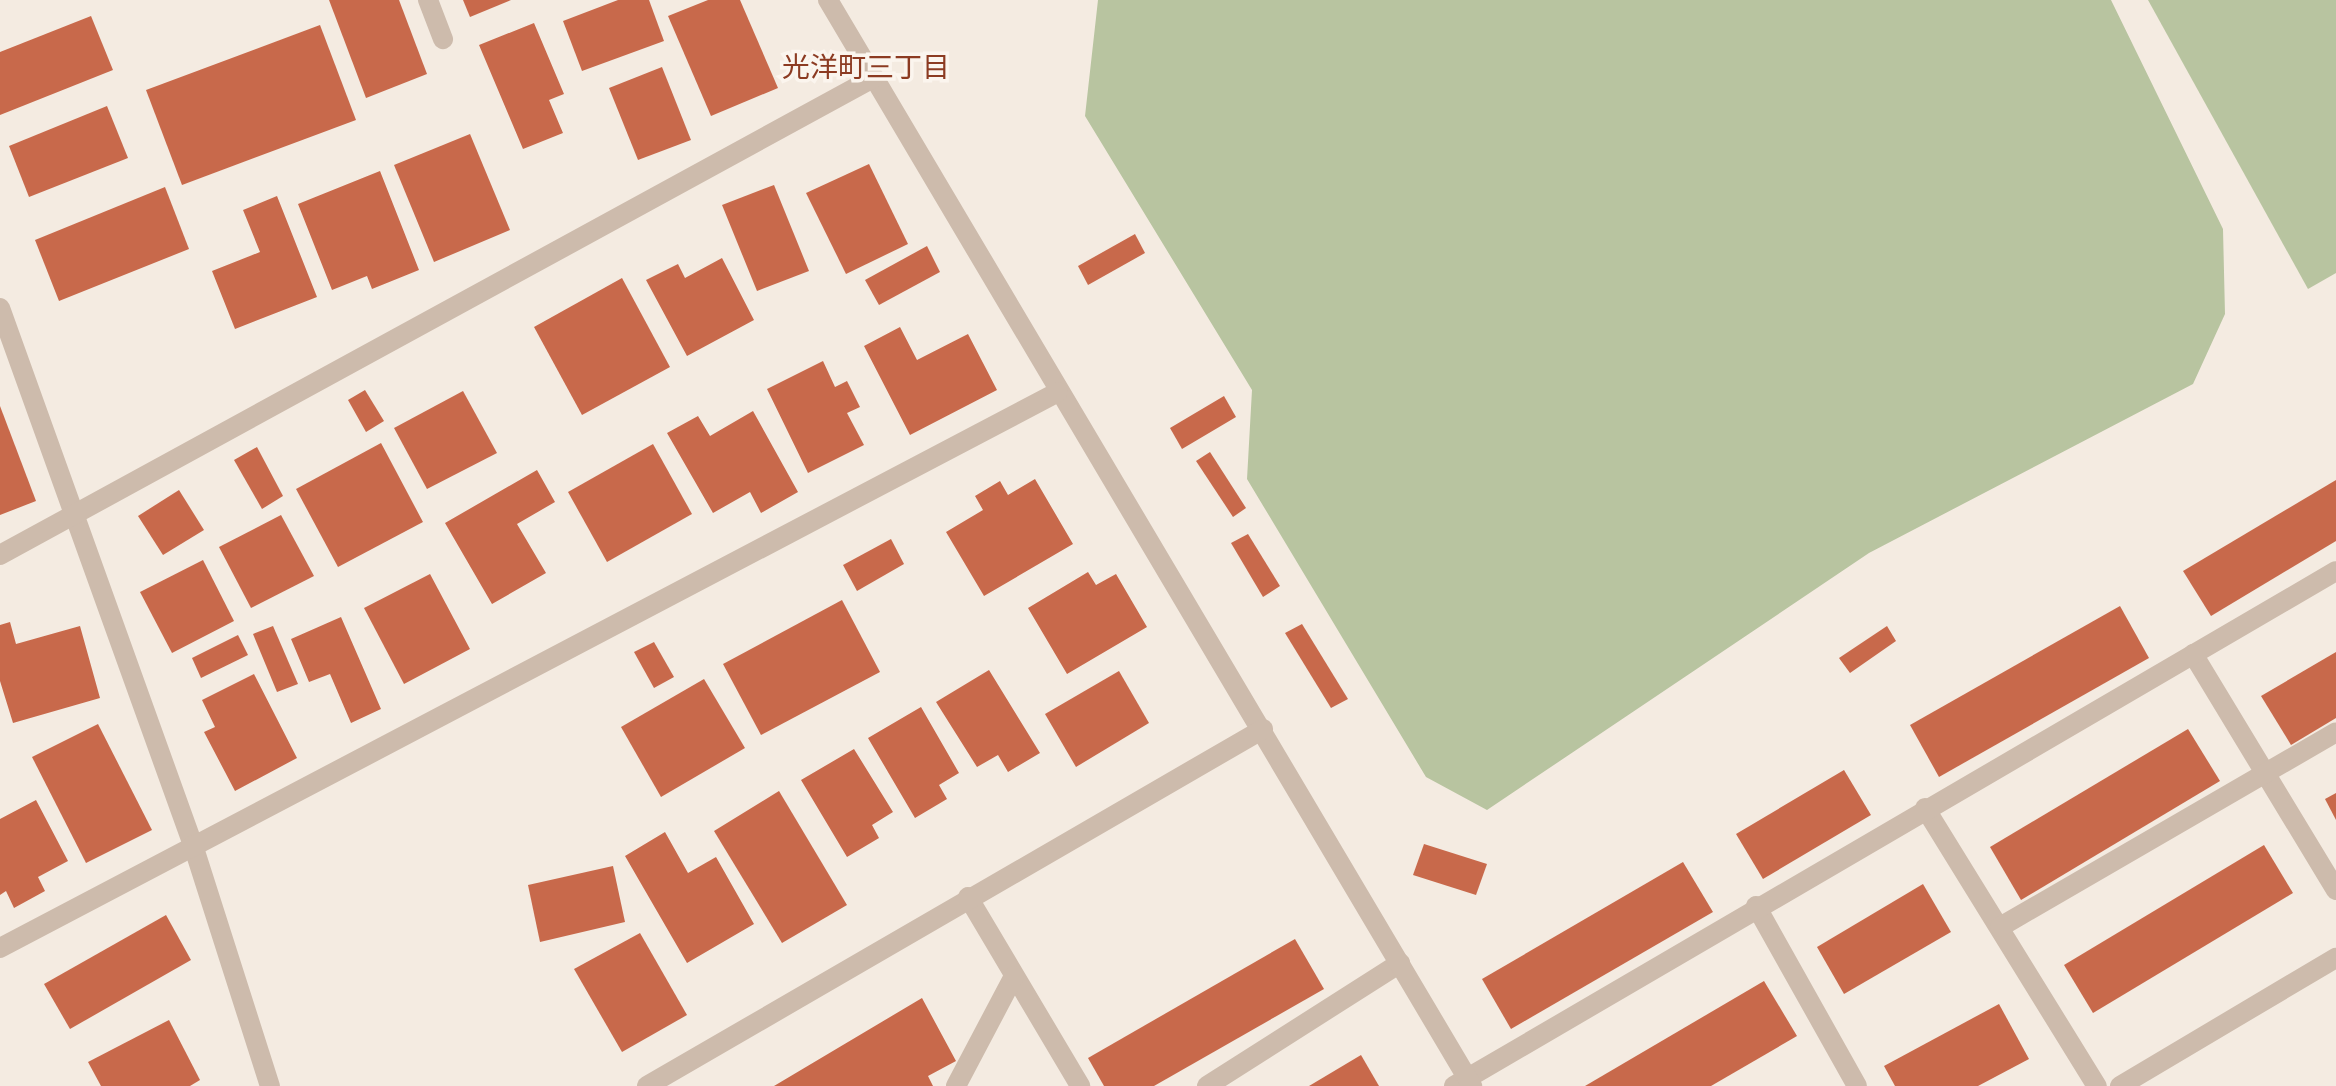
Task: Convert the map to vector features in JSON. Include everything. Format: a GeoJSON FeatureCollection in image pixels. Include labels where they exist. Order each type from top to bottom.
{"type":"FeatureCollection","features":[{"type":"Feature","properties":{"kind":"street"},"geometry":{"type":"LineString","coordinates":[[428,0],[443,39]]}},
{"type":"Feature","properties":{"kind":"street"},"geometry":{"type":"LineString","coordinates":[[828,0],[1058,392],[1263,729],[1400,963],[1464,1083],[1756,906],[2336,571]]}},
{"type":"Feature","properties":{"kind":"street"},"geometry":{"type":"LineString","coordinates":[[0,555],[873,78]]}},
{"type":"Feature","properties":{"kind":"street"},"geometry":{"type":"LineString","coordinates":[[0,308],[77,511],[193,845],[270,1086]]}},
{"type":"Feature","properties":{"kind":"street"},"geometry":{"type":"LineString","coordinates":[[0,948],[1058,392]]}},
{"type":"Feature","properties":{"kind":"street"},"geometry":{"type":"LineString","coordinates":[[2193,654],[2336,890]]}},
{"type":"Feature","properties":{"kind":"street"},"geometry":{"type":"LineString","coordinates":[[647,1086],[968,897],[1263,729]]}},
{"type":"Feature","properties":{"kind":"street"},"geometry":{"type":"LineString","coordinates":[[2000,927],[2336,732]]}},
{"type":"Feature","properties":{"kind":"street"},"geometry":{"type":"LineString","coordinates":[[1925,808],[2097,1086]]}},
{"type":"Feature","properties":{"kind":"street"},"geometry":{"type":"LineString","coordinates":[[968,897],[1080,1086]]}},
{"type":"Feature","properties":{"kind":"street"},"geometry":{"type":"LineString","coordinates":[[1756,906],[1857,1086]]}},
{"type":"Feature","properties":{"kind":"street"},"geometry":{"type":"LineString","coordinates":[[2120,1086],[2336,958]]}},
{"type":"Feature","properties":{"kind":"street"},"geometry":{"type":"LineString","coordinates":[[1207,1086],[1400,963]]}},
{"type":"Feature","properties":{"kind":"street"},"geometry":{"type":"LineString","coordinates":[[956,1086],[1014,976]]}},
{"type":"Feature","properties":{"kind":"green space"},"geometry":{"type":"Polygon","coordinates":[[[1098,0],[2111,0],[2223,229],[2225,314],[2193,384],[1869,553],[1487,810],[1426,777],[1247,479],[1252,390],[1085,116],[1098,0]]]}},
{"type":"Feature","properties":{"kind":"green space"},"geometry":{"type":"Polygon","coordinates":[[[2148,0],[2336,0],[2336,273],[2308,289],[2148,0]]]}},
{"type":"Feature","properties":{"kind":"building"},"geometry":{"type":"Polygon","coordinates":[[[329,0],[399,0],[427,74],[366,98],[329,0]]]}},
{"type":"Feature","properties":{"kind":"building"},"geometry":{"type":"Polygon","coordinates":[[[463,0],[511,0],[470,17],[463,0]]]}},
{"type":"Feature","properties":{"kind":"building"},"geometry":{"type":"Polygon","coordinates":[[[618,0],[649,0],[664,41],[582,71],[563,21],[618,0]]]}},
{"type":"Feature","properties":{"kind":"building"},"geometry":{"type":"Polygon","coordinates":[[[708,0],[740,0],[778,88],[711,116],[668,16],[708,0]]]}},
{"type":"Feature","properties":{"kind":"building"},"geometry":{"type":"Polygon","coordinates":[[[91,16],[113,70],[0,115],[0,52],[91,16]]]}},
{"type":"Feature","properties":{"kind":"building"},"geometry":{"type":"Polygon","coordinates":[[[534,23],[564,94],[549,100],[563,133],[523,149],[479,45],[534,23]]]}},
{"type":"Feature","properties":{"kind":"building"},"geometry":{"type":"Polygon","coordinates":[[[320,25],[356,120],[182,185],[146,90],[320,25]]]}},
{"type":"Feature","properties":{"kind":"building"},"geometry":{"type":"Polygon","coordinates":[[[662,67],[691,140],[638,160],[609,88],[662,67]]]}},
{"type":"Feature","properties":{"kind":"building"},"geometry":{"type":"Polygon","coordinates":[[[107,106],[128,158],[29,197],[9,146],[107,106]]]}},
{"type":"Feature","properties":{"kind":"building"},"geometry":{"type":"Polygon","coordinates":[[[470,134],[510,230],[434,262],[394,165],[470,134]]]}},
{"type":"Feature","properties":{"kind":"building"},"geometry":{"type":"Polygon","coordinates":[[[869,164],[908,244],[846,274],[806,193],[869,164]]]}},
{"type":"Feature","properties":{"kind":"building"},"geometry":{"type":"Polygon","coordinates":[[[380,171],[419,270],[372,289],[367,276],[332,290],[298,204],[380,171]]]}},
{"type":"Feature","properties":{"kind":"building"},"geometry":{"type":"Polygon","coordinates":[[[774,185],[809,271],[757,291],[722,205],[774,185]]]}},
{"type":"Feature","properties":{"kind":"building"},"geometry":{"type":"Polygon","coordinates":[[[165,187],[189,249],[59,301],[35,240],[165,187]]]}},
{"type":"Feature","properties":{"kind":"building"},"geometry":{"type":"Polygon","coordinates":[[[277,196],[317,297],[235,329],[212,271],[260,252],[243,210],[277,196]]]}},
{"type":"Feature","properties":{"kind":"building"},"geometry":{"type":"Polygon","coordinates":[[[1135,234],[1145,253],[1088,285],[1078,266],[1135,234]]]}},
{"type":"Feature","properties":{"kind":"building"},"geometry":{"type":"Polygon","coordinates":[[[927,246],[940,272],[879,305],[865,280],[927,246]]]}},
{"type":"Feature","properties":{"kind":"building"},"geometry":{"type":"Polygon","coordinates":[[[722,258],[754,320],[687,356],[646,280],[678,264],[685,278],[722,258]]]}},
{"type":"Feature","properties":{"kind":"building"},"geometry":{"type":"Polygon","coordinates":[[[622,278],[670,367],[582,415],[534,327],[622,278]]]}},
{"type":"Feature","properties":{"kind":"building"},"geometry":{"type":"Polygon","coordinates":[[[900,327],[917,360],[968,334],[997,390],[910,435],[864,346],[900,327]]]}},
{"type":"Feature","properties":{"kind":"building"},"geometry":{"type":"Polygon","coordinates":[[[823,361],[835,387],[847,381],[860,407],[847,413],[864,445],[808,473],[767,389],[823,361]]]}},
{"type":"Feature","properties":{"kind":"building"},"geometry":{"type":"Polygon","coordinates":[[[365,390],[384,421],[366,432],[348,400],[365,390]]]}},
{"type":"Feature","properties":{"kind":"building"},"geometry":{"type":"Polygon","coordinates":[[[463,391],[497,453],[427,489],[394,428],[463,391]]]}},
{"type":"Feature","properties":{"kind":"building"},"geometry":{"type":"Polygon","coordinates":[[[1224,396],[1236,417],[1182,449],[1170,428],[1224,396]]]}},
{"type":"Feature","properties":{"kind":"building"},"geometry":{"type":"Polygon","coordinates":[[[0,406],[36,501],[0,515],[0,406]]]}},
{"type":"Feature","properties":{"kind":"building"},"geometry":{"type":"Polygon","coordinates":[[[753,411],[798,492],[761,513],[750,492],[713,513],[667,433],[698,416],[710,436],[753,411]]]}},
{"type":"Feature","properties":{"kind":"building"},"geometry":{"type":"Polygon","coordinates":[[[381,443],[423,522],[338,567],[296,489],[381,443]]]}},
{"type":"Feature","properties":{"kind":"building"},"geometry":{"type":"Polygon","coordinates":[[[653,444],[692,514],[607,562],[568,492],[653,444]]]}},
{"type":"Feature","properties":{"kind":"building"},"geometry":{"type":"Polygon","coordinates":[[[257,447],[283,496],[262,509],[234,460],[257,447]]]}},
{"type":"Feature","properties":{"kind":"building"},"geometry":{"type":"Polygon","coordinates":[[[1210,452],[1246,508],[1233,517],[1196,461],[1210,452]]]}},
{"type":"Feature","properties":{"kind":"building"},"geometry":{"type":"Polygon","coordinates":[[[537,470],[555,502],[517,524],[546,573],[492,604],[445,523],[537,470]]]}},
{"type":"Feature","properties":{"kind":"building"},"geometry":{"type":"Polygon","coordinates":[[[1035,479],[1073,544],[984,596],[946,532],[983,510],[975,496],[1000,481],[1008,495],[1035,479]]]}},
{"type":"Feature","properties":{"kind":"building"},"geometry":{"type":"Polygon","coordinates":[[[2336,480],[2336,541],[2211,616],[2183,571],[2336,480]]]}},
{"type":"Feature","properties":{"kind":"building"},"geometry":{"type":"Polygon","coordinates":[[[179,490],[204,530],[163,555],[138,516],[179,490]]]}},
{"type":"Feature","properties":{"kind":"building"},"geometry":{"type":"Polygon","coordinates":[[[281,515],[314,576],[251,608],[219,547],[281,515]]]}},
{"type":"Feature","properties":{"kind":"building"},"geometry":{"type":"Polygon","coordinates":[[[1248,534],[1280,586],[1263,597],[1231,543],[1248,534]]]}},
{"type":"Feature","properties":{"kind":"building"},"geometry":{"type":"Polygon","coordinates":[[[891,539],[904,564],[857,591],[843,565],[891,539]]]}},
{"type":"Feature","properties":{"kind":"building"},"geometry":{"type":"Polygon","coordinates":[[[203,560],[234,621],[172,653],[140,592],[203,560]]]}},
{"type":"Feature","properties":{"kind":"building"},"geometry":{"type":"Polygon","coordinates":[[[1088,572],[1096,585],[1116,574],[1147,627],[1067,674],[1028,608],[1088,572]]]}},
{"type":"Feature","properties":{"kind":"building"},"geometry":{"type":"Polygon","coordinates":[[[430,574],[470,649],[404,684],[364,608],[430,574]]]}},
{"type":"Feature","properties":{"kind":"building"},"geometry":{"type":"Polygon","coordinates":[[[842,600],[880,672],[761,735],[723,664],[842,600]]]}},
{"type":"Feature","properties":{"kind":"building"},"geometry":{"type":"Polygon","coordinates":[[[2120,606],[2149,658],[1939,777],[1910,725],[2120,606]]]}},
{"type":"Feature","properties":{"kind":"building"},"geometry":{"type":"Polygon","coordinates":[[[341,617],[381,709],[351,723],[330,674],[309,682],[291,639],[341,617]]]}},
{"type":"Feature","properties":{"kind":"building"},"geometry":{"type":"Polygon","coordinates":[[[10,622],[16,644],[80,626],[100,698],[13,723],[0,681],[0,625],[10,622]]]}},
{"type":"Feature","properties":{"kind":"building"},"geometry":{"type":"Polygon","coordinates":[[[1302,624],[1348,699],[1331,708],[1285,633],[1302,624]]]}},
{"type":"Feature","properties":{"kind":"building"},"geometry":{"type":"Polygon","coordinates":[[[273,626],[298,684],[277,692],[253,634],[273,626]]]}},
{"type":"Feature","properties":{"kind":"building"},"geometry":{"type":"Polygon","coordinates":[[[1887,626],[1896,641],[1850,673],[1839,658],[1887,626]]]}},
{"type":"Feature","properties":{"kind":"building"},"geometry":{"type":"Polygon","coordinates":[[[238,635],[248,655],[201,678],[192,658],[238,635]]]}},
{"type":"Feature","properties":{"kind":"building"},"geometry":{"type":"Polygon","coordinates":[[[654,642],[674,677],[654,688],[634,652],[654,642]]]}},
{"type":"Feature","properties":{"kind":"building"},"geometry":{"type":"Polygon","coordinates":[[[2336,652],[2336,718],[2291,745],[2261,696],[2336,652]]]}},
{"type":"Feature","properties":{"kind":"building"},"geometry":{"type":"Polygon","coordinates":[[[989,670],[1040,753],[1008,772],[998,755],[977,767],[936,702],[989,670]]]}},
{"type":"Feature","properties":{"kind":"building"},"geometry":{"type":"Polygon","coordinates":[[[1119,671],[1149,723],[1076,767],[1045,714],[1119,671]]]}},
{"type":"Feature","properties":{"kind":"building"},"geometry":{"type":"Polygon","coordinates":[[[254,674],[297,758],[235,791],[204,732],[215,727],[202,700],[254,674]]]}},
{"type":"Feature","properties":{"kind":"building"},"geometry":{"type":"Polygon","coordinates":[[[704,679],[745,748],[661,797],[621,727],[704,679]]]}},
{"type":"Feature","properties":{"kind":"building"},"geometry":{"type":"Polygon","coordinates":[[[921,707],[959,773],[939,785],[947,799],[915,818],[868,738],[921,707]]]}},
{"type":"Feature","properties":{"kind":"building"},"geometry":{"type":"Polygon","coordinates":[[[98,724],[152,830],[86,863],[32,757],[98,724]]]}},
{"type":"Feature","properties":{"kind":"building"},"geometry":{"type":"Polygon","coordinates":[[[2188,729],[2220,781],[2021,900],[1990,847],[2188,729]]]}},
{"type":"Feature","properties":{"kind":"building"},"geometry":{"type":"Polygon","coordinates":[[[854,749],[893,812],[872,825],[879,838],[847,857],[801,780],[854,749]]]}},
{"type":"Feature","properties":{"kind":"building"},"geometry":{"type":"Polygon","coordinates":[[[1844,770],[1871,815],[1763,879],[1736,834],[1844,770]]]}},
{"type":"Feature","properties":{"kind":"building"},"geometry":{"type":"Polygon","coordinates":[[[779,791],[847,905],[782,943],[714,831],[779,791]]]}},
{"type":"Feature","properties":{"kind":"building"},"geometry":{"type":"Polygon","coordinates":[[[2336,793],[2336,820],[2325,799],[2336,793]]]}},
{"type":"Feature","properties":{"kind":"building"},"geometry":{"type":"Polygon","coordinates":[[[36,800],[68,861],[38,877],[45,891],[14,908],[6,891],[0,895],[0,819],[36,800]]]}},
{"type":"Feature","properties":{"kind":"building"},"geometry":{"type":"Polygon","coordinates":[[[665,832],[688,873],[716,857],[754,924],[687,963],[625,856],[665,832]]]}},
{"type":"Feature","properties":{"kind":"building"},"geometry":{"type":"Polygon","coordinates":[[[1424,844],[1487,864],[1476,895],[1413,875],[1424,844]]]}},
{"type":"Feature","properties":{"kind":"building"},"geometry":{"type":"Polygon","coordinates":[[[2264,845],[2293,893],[2093,1013],[2064,965],[2264,845]]]}},
{"type":"Feature","properties":{"kind":"building"},"geometry":{"type":"Polygon","coordinates":[[[1683,862],[1713,912],[1511,1029],[1482,979],[1683,862]]]}},
{"type":"Feature","properties":{"kind":"building"},"geometry":{"type":"Polygon","coordinates":[[[613,866],[625,922],[540,942],[528,885],[613,866]]]}},
{"type":"Feature","properties":{"kind":"building"},"geometry":{"type":"Polygon","coordinates":[[[1923,884],[1951,932],[1844,994],[1817,947],[1923,884]]]}},
{"type":"Feature","properties":{"kind":"building"},"geometry":{"type":"Polygon","coordinates":[[[166,915],[191,960],[70,1029],[44,984],[166,915]]]}},
{"type":"Feature","properties":{"kind":"building"},"geometry":{"type":"Polygon","coordinates":[[[640,933],[687,1015],[622,1052],[574,969],[640,933]]]}},
{"type":"Feature","properties":{"kind":"building"},"geometry":{"type":"Polygon","coordinates":[[[1295,939],[1324,989],[1154,1086],[1104,1086],[1088,1058],[1295,939]]]}},
{"type":"Feature","properties":{"kind":"building"},"geometry":{"type":"Polygon","coordinates":[[[1764,981],[1797,1036],[1711,1086],[1585,1086],[1764,981]]]}},
{"type":"Feature","properties":{"kind":"building"},"geometry":{"type":"Polygon","coordinates":[[[922,998],[956,1061],[928,1076],[933,1086],[774,1086],[922,998]]]}},
{"type":"Feature","properties":{"kind":"building"},"geometry":{"type":"Polygon","coordinates":[[[1999,1004],[2029,1059],[1978,1086],[1895,1086],[1884,1066],[1999,1004]]]}},
{"type":"Feature","properties":{"kind":"building"},"geometry":{"type":"Polygon","coordinates":[[[169,1020],[200,1080],[190,1086],[101,1086],[88,1062],[169,1020]]]}},
{"type":"Feature","properties":{"kind":"building"},"geometry":{"type":"Polygon","coordinates":[[[1361,1055],[1379,1086],[1309,1086],[1361,1055]]]}},
{"type":"Feature","properties":{"kind":"district","name":"光洋町三丁目"},"geometry":{"type":"Point","coordinates":[866,68]}}]}
